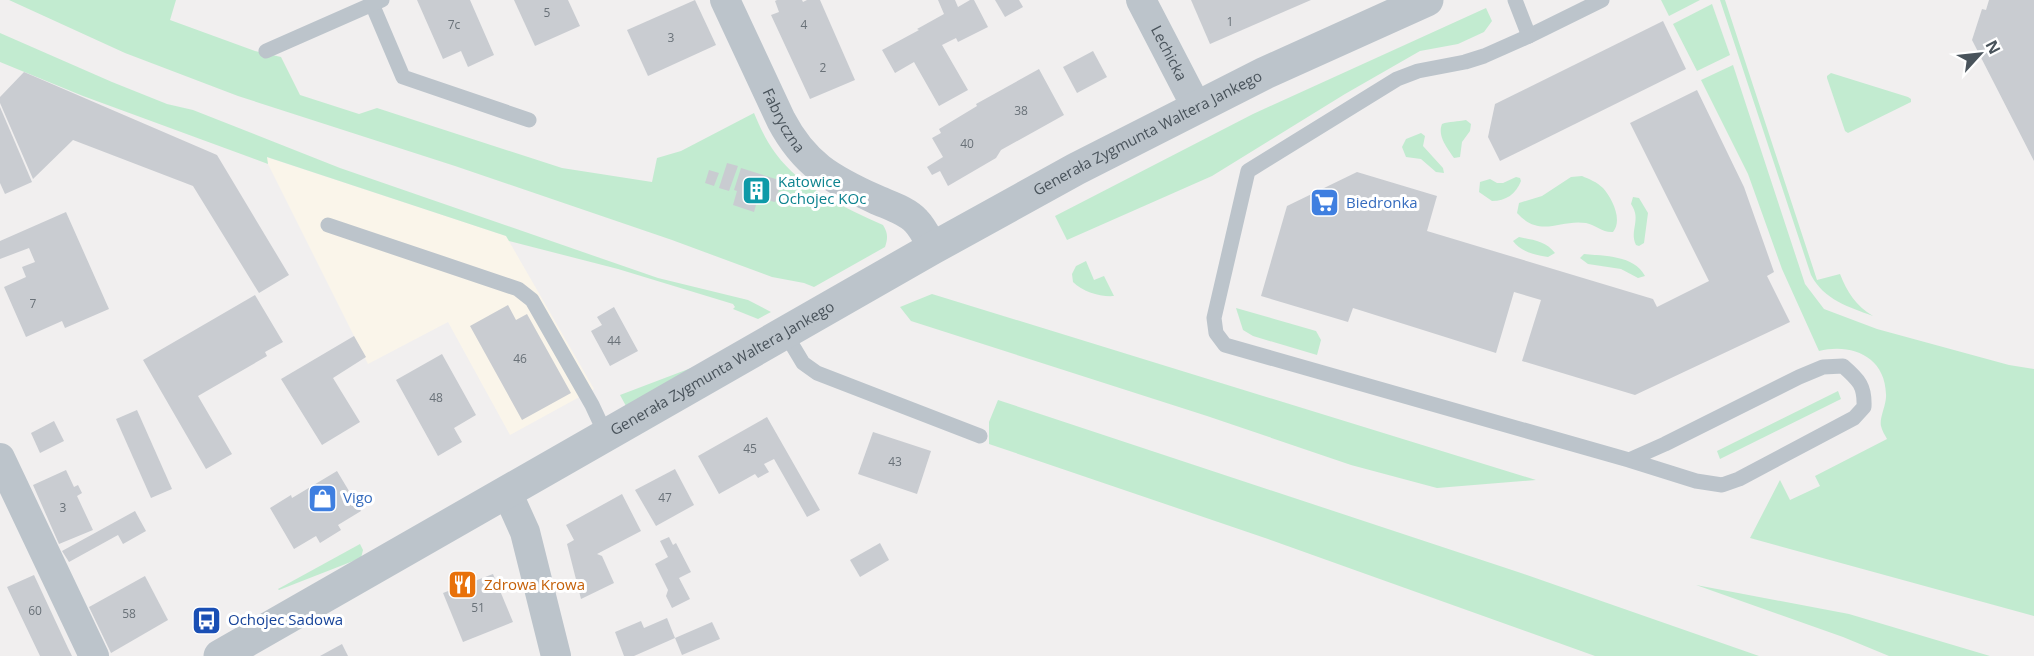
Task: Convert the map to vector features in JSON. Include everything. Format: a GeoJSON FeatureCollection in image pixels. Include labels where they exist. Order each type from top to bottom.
{"type":"FeatureCollection","features":[{"type":"Feature","properties":{"kind":"street","name":"Fabryczna"},"geometry":{"type":"LineString","coordinates":[[725,0],[791,140],[806,158],[854,189],[908,214],[916,221],[933,248]]}},
{"type":"Feature","properties":{"kind":"street","name":"Lechicka"},"geometry":{"type":"LineString","coordinates":[[1141,0],[1196,106]]}},
{"type":"Feature","properties":{"kind":"street","name":"Generała Zygmunta Waltera Jankego"},"geometry":{"type":"LineString","coordinates":[[220,656],[933,248],[1076,169],[1196,106],[1427,0]]}},
{"type":"Feature","properties":{"kind":"street"},"geometry":{"type":"LineString","coordinates":[[0,458],[94,656]]}},
{"type":"Feature","properties":{"kind":"street"},"geometry":{"type":"LineString","coordinates":[[507,492],[525,532],[556,656]]}},
{"type":"Feature","properties":{"kind":"lane"},"geometry":{"type":"LineString","coordinates":[[1515,0],[1529,36]]}},
{"type":"Feature","properties":{"kind":"lane"},"geometry":{"type":"LineString","coordinates":[[1602,0],[1484,56],[1418,71],[1397,79],[1248,171],[1214,318],[1216,333],[1225,345],[1696,481],[1722,485],[1739,479],[1854,418],[1864,407],[1864,393],[1857,378],[1843,366],[1823,367],[1629,460]]}},
{"type":"Feature","properties":{"kind":"lane"},"geometry":{"type":"LineString","coordinates":[[266,51],[377,2],[403,76],[529,120]]}},
{"type":"Feature","properties":{"kind":"lane"},"geometry":{"type":"LineString","coordinates":[[328,225],[519,289],[532,300],[592,405],[606,435]]}},
{"type":"Feature","properties":{"kind":"lane"},"geometry":{"type":"LineString","coordinates":[[784,333],[803,363],[817,374],[980,436]]}},
{"type":"Feature","properties":{"kind":"shaded area"},"geometry":{"type":"Polygon","coordinates":[[[266,157],[506,236],[594,389],[510,435],[448,322],[368,364],[266,157]]]}},
{"type":"Feature","properties":{"kind":"green space"},"geometry":{"type":"Polygon","coordinates":[[[9,0],[176,0],[170,20],[255,51],[281,57],[300,95],[359,114],[377,108],[562,168],[652,182],[657,158],[681,151],[754,113],[769,144],[786,166],[825,196],[883,225],[887,233],[886,244],[885,247],[814,287],[772,277],[672,240],[455,166],[238,96],[125,53],[9,0]]]}},
{"type":"Feature","properties":{"kind":"green space"},"geometry":{"type":"Polygon","coordinates":[[[1661,0],[1700,0],[1669,16],[1661,0]]]}},
{"type":"Feature","properties":{"kind":"green space"},"geometry":{"type":"Polygon","coordinates":[[[1720,0],[1725,0],[1817,280],[1840,274],[1853,298],[1873,316],[1830,297],[1816,284],[1811,275],[1720,0]]]}},
{"type":"Feature","properties":{"kind":"green space"},"geometry":{"type":"Polygon","coordinates":[[[1712,4],[1730,55],[1697,71],[1673,24],[1712,4]]]}},
{"type":"Feature","properties":{"kind":"green space"},"geometry":{"type":"Polygon","coordinates":[[[1486,8],[1492,21],[1484,32],[1458,44],[1420,51],[1212,176],[1067,240],[1055,216],[1253,114],[1486,8]]]}},
{"type":"Feature","properties":{"kind":"green space"},"geometry":{"type":"Polygon","coordinates":[[[0,33],[167,104],[193,110],[340,168],[658,278],[748,300],[771,312],[758,319],[733,309],[735,307],[733,304],[618,269],[509,241],[506,236],[267,157],[268,164],[83,96],[0,62],[0,33]]]}},
{"type":"Feature","properties":{"kind":"green space"},"geometry":{"type":"Polygon","coordinates":[[[1733,65],[1805,284],[1824,309],[1877,329],[2009,365],[2034,369],[2034,616],[1750,538],[1780,480],[1790,500],[1820,486],[1815,476],[1887,439],[1881,423],[1886,394],[1880,370],[1864,355],[1843,349],[1819,351],[1782,269],[1748,174],[1701,80],[1733,65]]]}},
{"type":"Feature","properties":{"kind":"green space"},"geometry":{"type":"Polygon","coordinates":[[[1831,73],[1908,97],[1911,102],[1848,133],[1845,131],[1827,78],[1831,73]]]}},
{"type":"Feature","properties":{"kind":"green space"},"geometry":{"type":"Polygon","coordinates":[[[1466,120],[1471,124],[1470,131],[1462,142],[1460,157],[1454,158],[1442,138],[1442,124],[1466,120]]]}},
{"type":"Feature","properties":{"kind":"green space"},"geometry":{"type":"Polygon","coordinates":[[[1421,133],[1425,136],[1423,146],[1443,168],[1444,173],[1436,172],[1421,159],[1406,157],[1402,147],[1406,139],[1421,133]]]}},
{"type":"Feature","properties":{"kind":"green space"},"geometry":{"type":"Polygon","coordinates":[[[1582,176],[1601,186],[1610,197],[1617,215],[1613,232],[1576,222],[1542,227],[1526,221],[1517,213],[1519,203],[1542,196],[1571,177],[1582,176]]]}},
{"type":"Feature","properties":{"kind":"green space"},"geometry":{"type":"Polygon","coordinates":[[[1516,177],[1521,181],[1519,186],[1506,198],[1492,201],[1479,192],[1480,182],[1490,179],[1503,183],[1516,177]]]}},
{"type":"Feature","properties":{"kind":"green space"},"geometry":{"type":"Polygon","coordinates":[[[1633,197],[1639,198],[1648,213],[1644,243],[1639,246],[1634,240],[1636,220],[1631,204],[1633,197]]]}},
{"type":"Feature","properties":{"kind":"green space"},"geometry":{"type":"Polygon","coordinates":[[[1519,237],[1543,243],[1555,253],[1548,257],[1520,248],[1513,241],[1519,237]]]}},
{"type":"Feature","properties":{"kind":"green space"},"geometry":{"type":"Polygon","coordinates":[[[1584,254],[1626,260],[1640,269],[1645,276],[1638,278],[1621,269],[1588,264],[1580,258],[1584,254]]]}},
{"type":"Feature","properties":{"kind":"green space"},"geometry":{"type":"Polygon","coordinates":[[[1086,261],[1094,280],[1104,276],[1114,296],[1092,293],[1073,282],[1072,274],[1076,266],[1086,261]]]}},
{"type":"Feature","properties":{"kind":"green space"},"geometry":{"type":"Polygon","coordinates":[[[932,294],[1536,480],[1437,488],[1351,465],[911,321],[900,307],[932,294]]]}},
{"type":"Feature","properties":{"kind":"green space"},"geometry":{"type":"Polygon","coordinates":[[[1236,308],[1316,331],[1321,340],[1317,355],[1253,336],[1243,330],[1236,308]]]}},
{"type":"Feature","properties":{"kind":"green space"},"geometry":{"type":"Polygon","coordinates":[[[699,365],[626,406],[620,395],[699,365]]]}},
{"type":"Feature","properties":{"kind":"green space"},"geometry":{"type":"Polygon","coordinates":[[[1838,391],[1841,399],[1720,459],[1717,451],[1838,391]]]}},
{"type":"Feature","properties":{"kind":"green space"},"geometry":{"type":"Polygon","coordinates":[[[998,400],[1518,572],[1759,656],[1595,656],[1268,539],[989,444],[989,422],[998,400]]]}},
{"type":"Feature","properties":{"kind":"green space"},"geometry":{"type":"Polygon","coordinates":[[[360,544],[363,550],[361,558],[278,589],[360,544]]]}},
{"type":"Feature","properties":{"kind":"green space"},"geometry":{"type":"Polygon","coordinates":[[[1696,585],[1849,614],[1990,656],[1889,656],[1843,637],[1696,585]]]}},
{"type":"Feature","properties":{"kind":"building"},"geometry":{"type":"Polygon","coordinates":[[[417,0],[470,0],[494,55],[468,67],[461,51],[443,59],[417,0]]]}},
{"type":"Feature","properties":{"kind":"building"},"geometry":{"type":"Polygon","coordinates":[[[514,0],[568,0],[580,26],[535,46],[514,0]]]}},
{"type":"Feature","properties":{"kind":"building"},"geometry":{"type":"Polygon","coordinates":[[[695,0],[716,45],[648,76],[627,30],[695,0]]]}},
{"type":"Feature","properties":{"kind":"building"},"geometry":{"type":"Polygon","coordinates":[[[802,0],[803,2],[820,0],[855,80],[810,99],[771,15],[779,12],[775,1],[802,0]]]}},
{"type":"Feature","properties":{"kind":"building"},"geometry":{"type":"Polygon","coordinates":[[[938,0],[955,0],[958,7],[974,0],[988,27],[958,42],[956,38],[942,45],[968,90],[939,106],[914,62],[895,73],[882,50],[944,14],[938,0]]]}},
{"type":"Feature","properties":{"kind":"building"},"geometry":{"type":"Polygon","coordinates":[[[995,0],[1019,0],[1023,7],[1005,17],[995,0]]]}},
{"type":"Feature","properties":{"kind":"building"},"geometry":{"type":"Polygon","coordinates":[[[1191,0],[1311,0],[1210,44],[1191,0]]]}},
{"type":"Feature","properties":{"kind":"building"},"geometry":{"type":"Polygon","coordinates":[[[1989,0],[2034,0],[2034,161],[1972,40],[1982,9],[1986,10],[1989,0]]]}},
{"type":"Feature","properties":{"kind":"building"},"geometry":{"type":"Polygon","coordinates":[[[1663,21],[1686,69],[1500,161],[1488,137],[1495,104],[1663,21]]]}},
{"type":"Feature","properties":{"kind":"building"},"geometry":{"type":"Polygon","coordinates":[[[1093,51],[1107,77],[1077,93],[1063,67],[1093,51]]]}},
{"type":"Feature","properties":{"kind":"building"},"geometry":{"type":"Polygon","coordinates":[[[1039,69],[1064,115],[1001,150],[996,158],[948,186],[940,171],[932,175],[927,167],[943,157],[932,138],[941,133],[939,129],[977,106],[976,104],[1039,69]]]}},
{"type":"Feature","properties":{"kind":"building"},"geometry":{"type":"Polygon","coordinates":[[[24,72],[217,155],[289,275],[259,293],[193,186],[73,140],[33,179],[0,103],[0,97],[24,72]]]}},
{"type":"Feature","properties":{"kind":"building"},"geometry":{"type":"Polygon","coordinates":[[[1697,90],[1744,187],[1774,272],[1767,276],[1790,322],[1635,395],[1522,361],[1541,300],[1514,292],[1496,353],[1353,308],[1348,322],[1261,296],[1287,206],[1357,172],[1437,196],[1427,231],[1653,299],[1657,307],[1709,281],[1630,123],[1697,90]]]}},
{"type":"Feature","properties":{"kind":"building"},"geometry":{"type":"Polygon","coordinates":[[[0,107],[32,182],[5,194],[0,183],[0,107]]]}},
{"type":"Feature","properties":{"kind":"building"},"geometry":{"type":"Polygon","coordinates":[[[727,163],[738,166],[729,191],[719,188],[727,163]]]}},
{"type":"Feature","properties":{"kind":"building","name":"Katowice Ochojec KOc"},"geometry":{"type":"Polygon","coordinates":[[[741,168],[782,181],[775,202],[758,198],[754,212],[733,205],[737,191],[734,190],[741,168]]]}},
{"type":"Feature","properties":{"kind":"building"},"geometry":{"type":"Polygon","coordinates":[[[709,170],[719,173],[714,186],[705,183],[709,170]]]}},
{"type":"Feature","properties":{"kind":"building"},"geometry":{"type":"Polygon","coordinates":[[[66,212],[109,309],[65,328],[62,321],[26,337],[4,287],[26,277],[22,267],[35,262],[29,248],[0,259],[0,241],[66,212]]]}},
{"type":"Feature","properties":{"kind":"building"},"geometry":{"type":"Polygon","coordinates":[[[255,295],[283,342],[265,352],[267,356],[198,396],[232,454],[206,469],[143,360],[255,295]]]}},
{"type":"Feature","properties":{"kind":"building"},"geometry":{"type":"Polygon","coordinates":[[[508,305],[516,320],[527,314],[571,393],[522,420],[470,326],[508,305]]]}},
{"type":"Feature","properties":{"kind":"building"},"geometry":{"type":"Polygon","coordinates":[[[614,307],[638,351],[610,366],[591,331],[602,325],[597,317],[614,307]]]}},
{"type":"Feature","properties":{"kind":"building"},"geometry":{"type":"Polygon","coordinates":[[[354,336],[366,357],[333,378],[360,422],[322,445],[281,379],[354,336]]]}},
{"type":"Feature","properties":{"kind":"building"},"geometry":{"type":"Polygon","coordinates":[[[442,354],[476,415],[454,428],[462,442],[438,456],[396,380],[442,354]]]}},
{"type":"Feature","properties":{"kind":"building"},"geometry":{"type":"Polygon","coordinates":[[[137,410],[172,489],[151,498],[116,419],[137,410]]]}},
{"type":"Feature","properties":{"kind":"building"},"geometry":{"type":"Polygon","coordinates":[[[767,417],[820,510],[807,517],[774,459],[764,464],[769,472],[758,478],[755,474],[719,494],[698,456],[767,417]]]}},
{"type":"Feature","properties":{"kind":"building"},"geometry":{"type":"Polygon","coordinates":[[[54,421],[64,441],[40,453],[31,433],[54,421]]]}},
{"type":"Feature","properties":{"kind":"building"},"geometry":{"type":"Polygon","coordinates":[[[873,432],[931,451],[917,494],[858,474],[873,432]]]}},
{"type":"Feature","properties":{"kind":"building"},"geometry":{"type":"Polygon","coordinates":[[[675,469],[694,505],[656,526],[635,490],[675,469]]]}},
{"type":"Feature","properties":{"kind":"building"},"geometry":{"type":"Polygon","coordinates":[[[66,470],[74,487],[78,485],[82,493],[77,496],[93,530],[59,544],[33,485],[66,470]]]}},
{"type":"Feature","properties":{"kind":"building"},"geometry":{"type":"Polygon","coordinates":[[[337,471],[361,511],[338,525],[341,530],[320,543],[316,536],[294,549],[270,508],[291,495],[292,498],[337,471]]]}},
{"type":"Feature","properties":{"kind":"building"},"geometry":{"type":"Polygon","coordinates":[[[622,494],[641,531],[597,554],[602,556],[614,583],[581,599],[567,544],[574,540],[566,525],[622,494]]]}},
{"type":"Feature","properties":{"kind":"building"},"geometry":{"type":"Polygon","coordinates":[[[135,511],[146,531],[123,544],[118,535],[69,562],[62,551],[135,511]]]}},
{"type":"Feature","properties":{"kind":"building"},"geometry":{"type":"Polygon","coordinates":[[[669,537],[673,545],[676,543],[691,572],[679,578],[690,599],[672,608],[666,596],[668,590],[655,564],[668,557],[660,541],[669,537]]]}},
{"type":"Feature","properties":{"kind":"building"},"geometry":{"type":"Polygon","coordinates":[[[880,543],[889,560],[860,577],[850,560],[880,543]]]}},
{"type":"Feature","properties":{"kind":"building"},"geometry":{"type":"Polygon","coordinates":[[[493,574],[513,622],[463,642],[443,593],[493,574]]]}},
{"type":"Feature","properties":{"kind":"building"},"geometry":{"type":"Polygon","coordinates":[[[34,575],[72,656],[40,656],[7,587],[34,575]]]}},
{"type":"Feature","properties":{"kind":"building"},"geometry":{"type":"Polygon","coordinates":[[[145,576],[168,620],[111,653],[89,607],[145,576]]]}},
{"type":"Feature","properties":{"kind":"building"},"geometry":{"type":"Polygon","coordinates":[[[667,618],[675,638],[634,656],[624,656],[615,632],[641,621],[644,628],[667,618]]]}},
{"type":"Feature","properties":{"kind":"building"},"geometry":{"type":"Polygon","coordinates":[[[712,622],[720,639],[682,655],[675,638],[712,622]]]}},
{"type":"Feature","properties":{"kind":"building"},"geometry":{"type":"Polygon","coordinates":[[[342,644],[348,656],[320,656],[342,644]]]}},
{"type":"Feature","properties":{"kind":"place","name":"Katowice Ochojec KOc"},"geometry":{"type":"Point","coordinates":[757,191]}},
{"type":"Feature","properties":{"kind":"place","name":"Biedronka"},"geometry":{"type":"Point","coordinates":[1325,203]}},
{"type":"Feature","properties":{"kind":"place","name":"Vigo"},"geometry":{"type":"Point","coordinates":[322,498]}},
{"type":"Feature","properties":{"kind":"place","name":"Zdrowa Krowa"},"geometry":{"type":"Point","coordinates":[463,585]}},
{"type":"Feature","properties":{"kind":"place","name":"Ochojec Sadowa"},"geometry":{"type":"Point","coordinates":[207,620]}}]}
